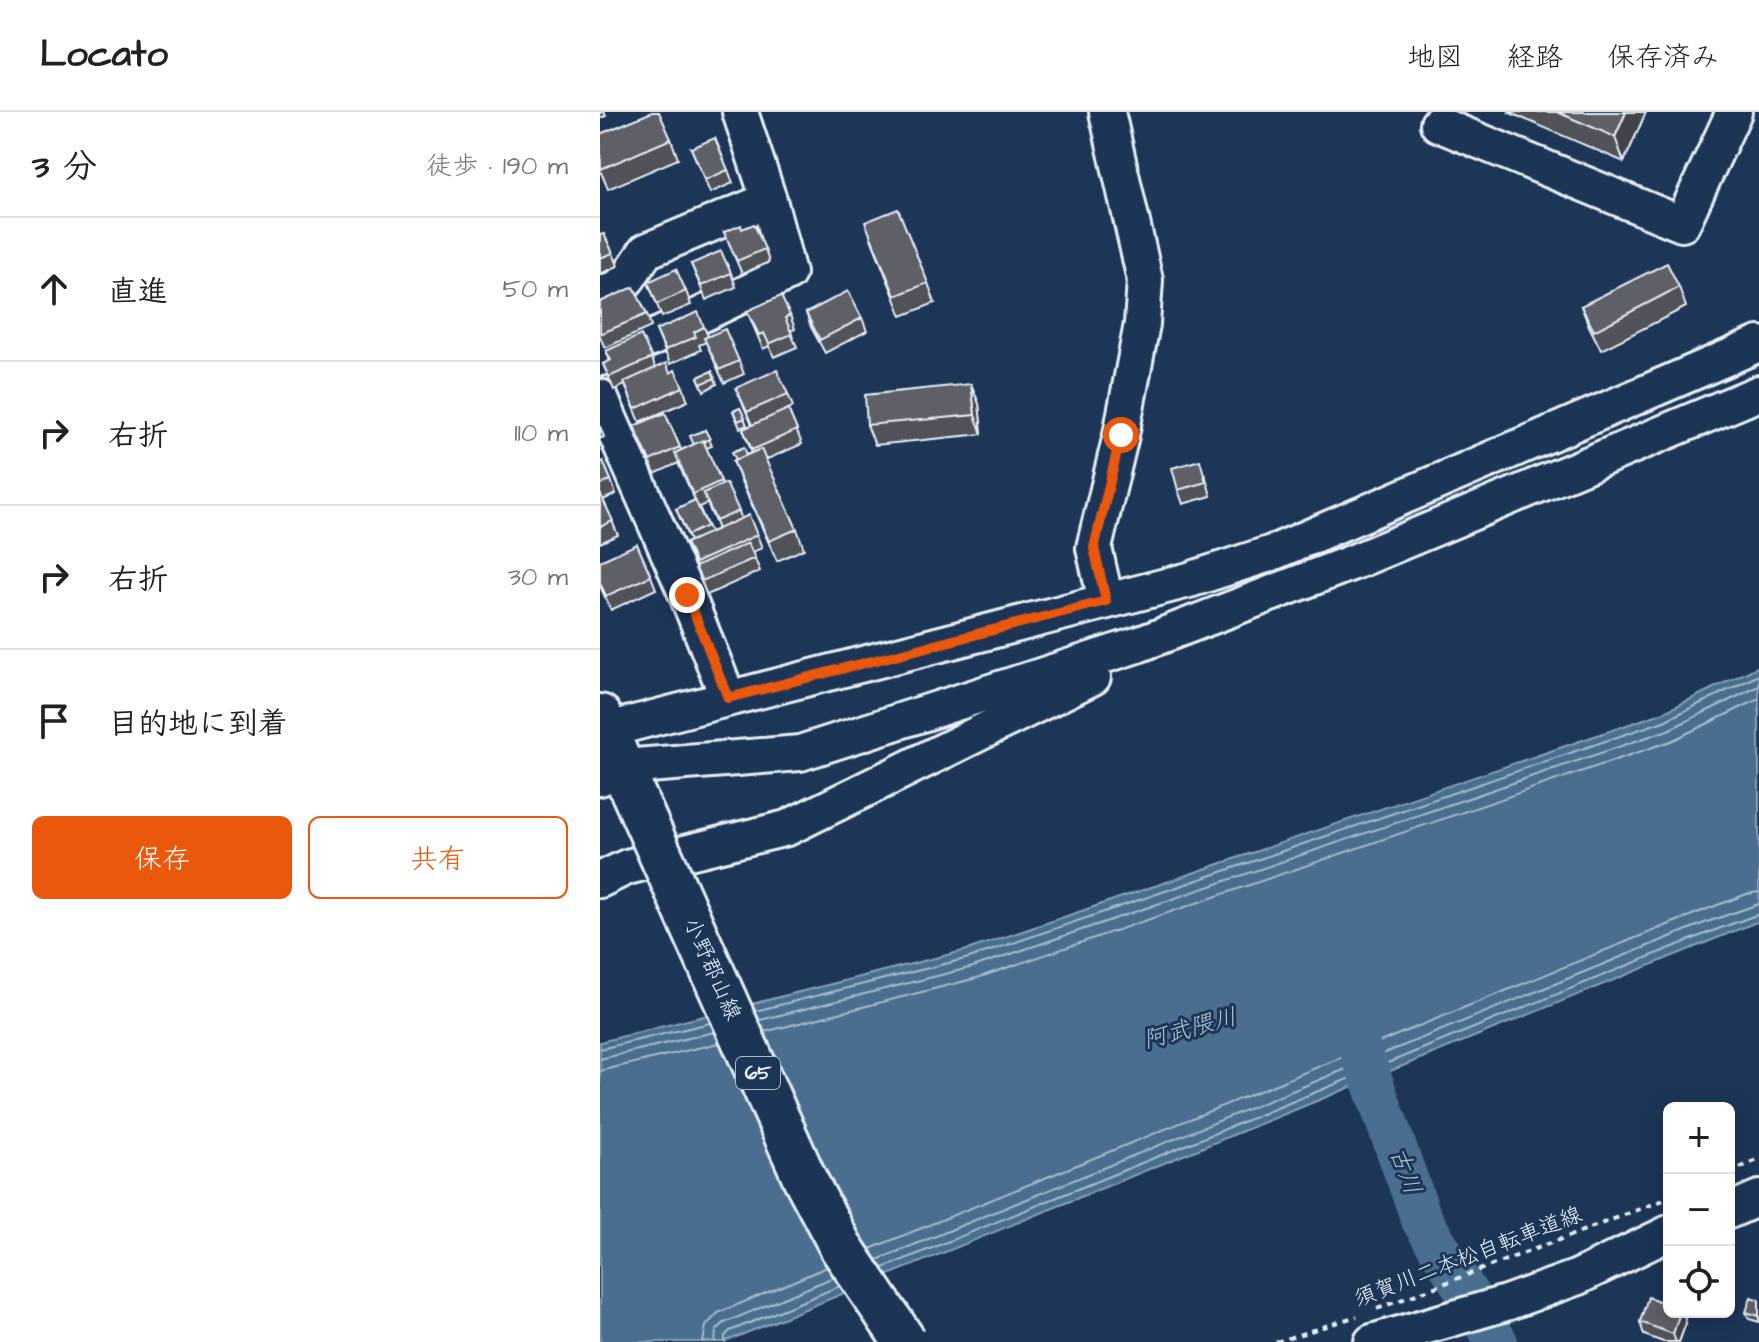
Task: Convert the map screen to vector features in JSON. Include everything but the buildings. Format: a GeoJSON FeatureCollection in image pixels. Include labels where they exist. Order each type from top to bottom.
{"type":"FeatureCollection","features":[{"type":"Feature","properties":{"kind":"main road","name":"小野郡山線"},"geometry":{"type":"LineString","coordinates":[[613,757],[805,1179],[841,1247],[905,1342]]}},
{"type":"Feature","properties":{"kind":"street"},"geometry":{"type":"LineString","coordinates":[[600,358],[655,337],[788,273],[769,200],[740,112]]}},
{"type":"Feature","properties":{"kind":"street"},"geometry":{"type":"LineString","coordinates":[[1106,601],[1094,548],[1121,435],[1142,324],[1145,280],[1107,112]]}},
{"type":"Feature","properties":{"kind":"street"},"geometry":{"type":"LineString","coordinates":[[1438,124],[1682,224],[1734,112]]}},
{"type":"Feature","properties":{"kind":"street"},"geometry":{"type":"LineString","coordinates":[[600,294],[618,288],[646,251],[769,200]]}},
{"type":"Feature","properties":{"kind":"street"},"geometry":{"type":"LineString","coordinates":[[613,757],[728,698],[1189,580],[1272,553],[1759,344]]}},
{"type":"Feature","properties":{"kind":"street"},"geometry":{"type":"LineString","coordinates":[[613,757],[800,753],[1116,652],[1356,561],[1759,393]]}},
{"type":"Feature","properties":{"kind":"street"},"geometry":{"type":"LineString","coordinates":[[600,397],[687,595],[728,698]]}},
{"type":"Feature","properties":{"kind":"street"},"geometry":{"type":"LineString","coordinates":[[600,880],[627,867],[787,828],[1101,673],[1116,652]]}},
{"type":"Feature","properties":{"kind":"street"},"geometry":{"type":"LineString","coordinates":[[1735,1208],[1759,1198]]}},
{"type":"Feature","properties":{"kind":"street"},"geometry":{"type":"LineString","coordinates":[[1372,1342],[1410,1336],[1564,1282],[1663,1236]]}},
{"type":"Feature","properties":{"kind":"path"},"geometry":{"type":"LineString","coordinates":[[1735,1170],[1759,1159]]}},
{"type":"Feature","properties":{"kind":"path","name":"須賀川二本松自転車道線"},"geometry":{"type":"LineString","coordinates":[[1276,1342],[1338,1324],[1663,1200]]}},
{"type":"Feature","properties":{"kind":"water","name":"阿武隈川"},"geometry":{"type":"Polygon","coordinates":[[[1759,666],[1759,921],[724,1342],[600,1342],[600,1042],[967,950],[1662,713],[1759,666]]]}},
{"type":"Feature","properties":{"kind":"waterway","name":"古川"},"geometry":{"type":"LineString","coordinates":[[1351,1023],[1422,1220],[1497,1342]]}},
{"type":"Feature","properties":{"kind":"route"},"geometry":{"type":"LineString","coordinates":[[687,595],[728,698],[1106,601],[1094,548],[1121,435]]}}]}
